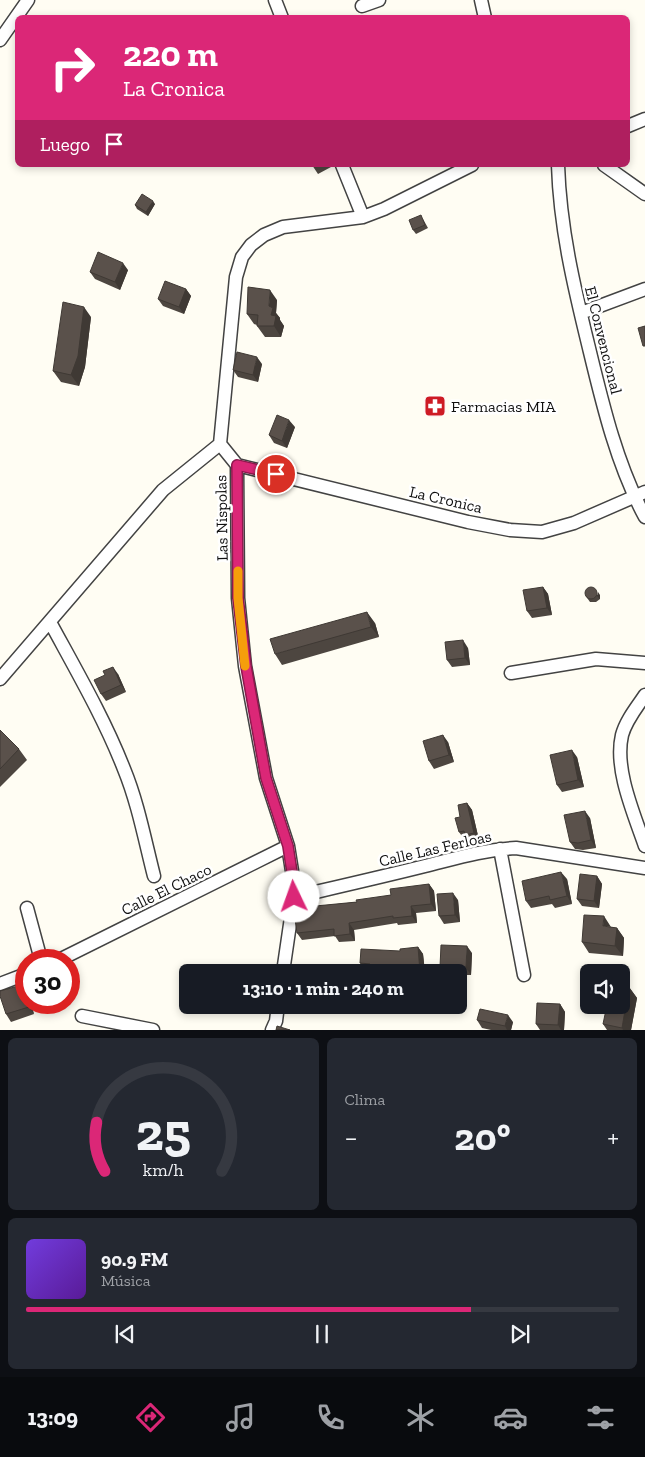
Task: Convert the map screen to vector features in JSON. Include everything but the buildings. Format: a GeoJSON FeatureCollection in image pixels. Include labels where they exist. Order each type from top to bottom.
{"type":"FeatureCollection","features":[{"type":"Feature","properties":{"kind":"street"},"geometry":{"type":"LineString","coordinates":[[18,15],[28,0]]}},
{"type":"Feature","properties":{"kind":"street"},"geometry":{"type":"LineString","coordinates":[[275,0],[281,15]]}},
{"type":"Feature","properties":{"kind":"street"},"geometry":{"type":"LineString","coordinates":[[362,6],[379,0]]}},
{"type":"Feature","properties":{"kind":"street"},"geometry":{"type":"LineString","coordinates":[[481,0],[484,15]]}},
{"type":"Feature","properties":{"kind":"street"},"geometry":{"type":"LineString","coordinates":[[0,40],[15,19]]}},
{"type":"Feature","properties":{"kind":"street"},"geometry":{"type":"LineString","coordinates":[[630,125],[645,119]]}},
{"type":"Feature","properties":{"kind":"street"},"geometry":{"type":"LineString","coordinates":[[343,167],[363,217]]}},
{"type":"Feature","properties":{"kind":"street"},"geometry":{"type":"LineString","coordinates":[[0,679],[163,490],[220,444],[235,285],[242,257],[252,244],[264,235],[283,227],[363,217],[384,209],[468,167]]}},
{"type":"Feature","properties":{"kind":"street","name":"El Convencional"},"geometry":{"type":"LineString","coordinates":[[558,167],[563,227],[570,268],[599,387],[621,465],[640,495],[645,517]]}},
{"type":"Feature","properties":{"kind":"street"},"geometry":{"type":"LineString","coordinates":[[607,167],[645,194]]}},
{"type":"Feature","properties":{"kind":"street"},"geometry":{"type":"LineString","coordinates":[[581,313],[645,289]]}},
{"type":"Feature","properties":{"kind":"street","name":"Las Nispolas"},"geometry":{"type":"LineString","coordinates":[[220,444],[237,465],[238,598],[246,666],[266,778],[288,846],[292,872],[294,897],[284,964]]}},
{"type":"Feature","properties":{"kind":"street","name":"La Cronica"},"geometry":{"type":"LineString","coordinates":[[237,465],[468,522],[510,530],[542,532],[574,523],[640,495]]}},
{"type":"Feature","properties":{"kind":"street"},"geometry":{"type":"LineString","coordinates":[[50,622],[103,720],[125,771],[154,876]]}},
{"type":"Feature","properties":{"kind":"street"},"geometry":{"type":"LineString","coordinates":[[511,673],[596,659],[645,664]]}},
{"type":"Feature","properties":{"kind":"street"},"geometry":{"type":"LineString","coordinates":[[645,695],[628,721],[622,735],[620,756],[628,793],[645,846]]}},
{"type":"Feature","properties":{"kind":"street","name":"Calle El Chaco"},"geometry":{"type":"LineString","coordinates":[[80,950],[288,846]]}},
{"type":"Feature","properties":{"kind":"street","name":"Calle Las Ferloas"},"geometry":{"type":"LineString","coordinates":[[294,897],[467,854],[500,849],[516,848],[645,868]]}},
{"type":"Feature","properties":{"kind":"street"},"geometry":{"type":"LineString","coordinates":[[500,849],[524,976]]}},
{"type":"Feature","properties":{"kind":"street"},"geometry":{"type":"LineString","coordinates":[[27,908],[38,949]]}},
{"type":"Feature","properties":{"kind":"street"},"geometry":{"type":"LineString","coordinates":[[0,984],[15,978]]}},
{"type":"Feature","properties":{"kind":"street"},"geometry":{"type":"LineString","coordinates":[[272,1030],[277,1014]]}},
{"type":"Feature","properties":{"kind":"street"},"geometry":{"type":"LineString","coordinates":[[82,1016],[153,1030]]}},
{"type":"Feature","properties":{"kind":"slow traffic"},"geometry":{"type":"LineString","coordinates":[[238,571],[238,598],[245,666]]}},
{"type":"Feature","properties":{"kind":"place","name":"Farmacias MIA"},"geometry":{"type":"Point","coordinates":[435,406]}},
{"type":"Feature","properties":{"kind":"route"},"geometry":{"type":"LineString","coordinates":[[276,474],[237,465],[238,598],[246,666],[266,778],[288,846],[294,897]]}}]}
